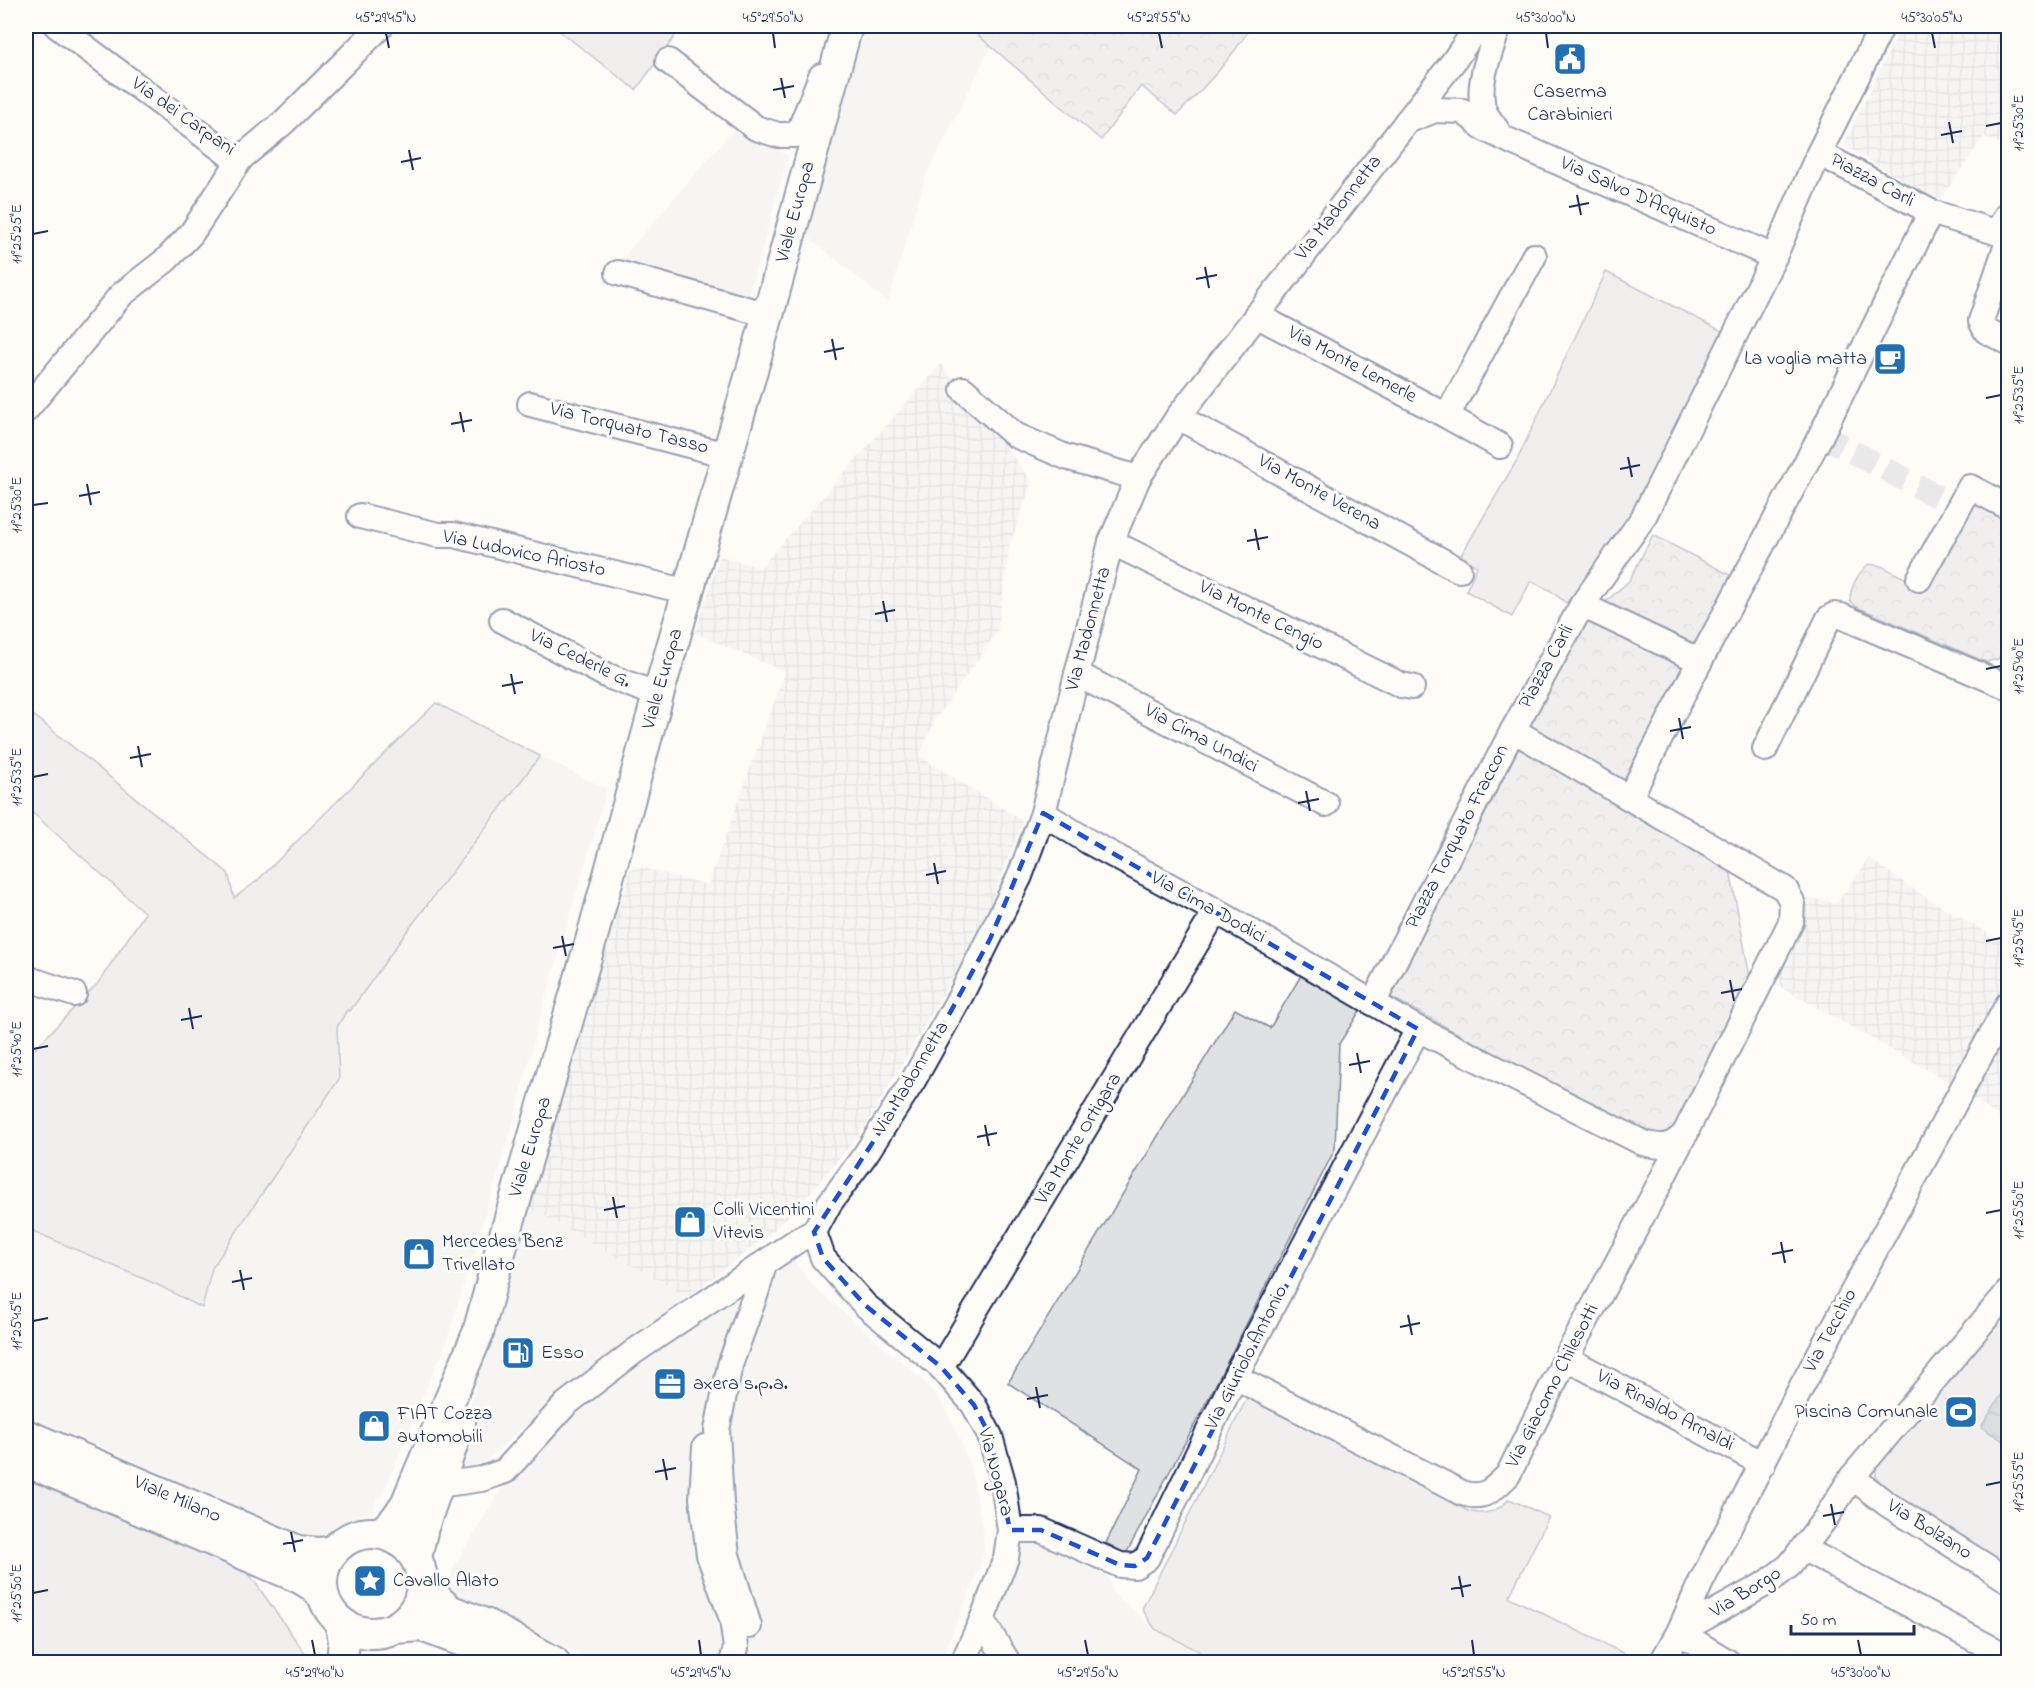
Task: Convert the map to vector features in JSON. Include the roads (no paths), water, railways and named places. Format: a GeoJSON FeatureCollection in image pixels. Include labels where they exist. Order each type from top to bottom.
{"type":"FeatureCollection","features":[{"type":"Feature","properties":{"kind":"main road","name":"Viale Europa"},"geometry":{"type":"LineString","coordinates":[[381,1533],[395,1520],[406,1504],[478,1333],[495,1266],[592,937],[658,694],[768,315],[843,38]]}},
{"type":"Feature","properties":{"kind":"main road","name":"Viale Europa"},"geometry":{"type":"LineString","coordinates":[[419,1571],[423,1527],[476,1381],[478,1333]]}},
{"type":"Feature","properties":{"kind":"main road","name":"Viale Milano"},"geometry":{"type":"LineString","coordinates":[[26,1435],[298,1551],[332,1552]]}},
{"type":"Feature","properties":{"kind":"main road","name":"Viale Milano"},"geometry":{"type":"LineString","coordinates":[[26,1461],[300,1578],[323,1596],[339,1622]]}},
{"type":"Feature","properties":{"kind":"main road"},"geometry":{"type":"LineString","coordinates":[[323,1596],[322,1578],[332,1552],[342,1542],[354,1536],[367,1532],[381,1533],[402,1542],[419,1571],[449,1610],[485,1624],[554,1662]]}},
{"type":"Feature","properties":{"kind":"main road"},"geometry":{"type":"LineString","coordinates":[[352,1662],[386,1630],[409,1617],[415,1610],[422,1593],[419,1571]]}},
{"type":"Feature","properties":{"kind":"main road"},"geometry":{"type":"LineString","coordinates":[[339,1622],[356,1631],[422,1626],[518,1662]]}},
{"type":"Feature","properties":{"kind":"main road"},"geometry":{"type":"LineString","coordinates":[[339,1622],[344,1640],[342,1662]]}},
{"type":"Feature","properties":{"kind":"street","name":"Via dei Carpani"},"geometry":{"type":"LineString","coordinates":[[57,26],[231,156],[241,158],[284,123],[381,26]]}},
{"type":"Feature","properties":{"kind":"street","name":"Via Madonnetta"},"geometry":{"type":"LineString","coordinates":[[814,1232],[829,1204],[865,1155],[913,1081],[961,995],[1020,876],[1043,813],[1111,542],[1138,478],[1178,417],[1453,62],[1478,26]]}},
{"type":"Feature","properties":{"kind":"street"},"geometry":{"type":"LineString","coordinates":[[1407,121],[1435,110],[1473,107],[1499,26]]}},
{"type":"Feature","properties":{"kind":"street"},"geometry":{"type":"LineString","coordinates":[[1818,153],[1882,26]]}},
{"type":"Feature","properties":{"kind":"street"},"geometry":{"type":"LineString","coordinates":[[668,61],[756,128],[778,135],[795,135],[800,129],[829,58],[843,38]]}},
{"type":"Feature","properties":{"kind":"street","name":"Via Salvo D'Acquisto"},"geometry":{"type":"LineString","coordinates":[[1453,62],[1456,93],[1485,114],[1502,137],[1774,256]]}},
{"type":"Feature","properties":{"kind":"street","name":"Piazza Carli"},"geometry":{"type":"LineString","coordinates":[[1513,730],[1582,604],[1643,518],[1774,256],[1818,153],[1931,212],[1821,435],[1630,797]]}},
{"type":"Feature","properties":{"kind":"street"},"geometry":{"type":"LineString","coordinates":[[26,410],[121,295],[166,260],[191,234],[241,158]]}},
{"type":"Feature","properties":{"kind":"street"},"geometry":{"type":"LineString","coordinates":[[1931,212],[2006,231],[1981,321],[1986,331],[2008,342]]}},
{"type":"Feature","properties":{"kind":"street"},"geometry":{"type":"LineString","coordinates":[[1448,416],[1534,256]]}},
{"type":"Feature","properties":{"kind":"street"},"geometry":{"type":"LineString","coordinates":[[618,273],[768,315]]}},
{"type":"Feature","properties":{"kind":"street","name":"Via Monte Lemerle"},"geometry":{"type":"LineString","coordinates":[[1256,315],[1448,416],[1500,446]]}},
{"type":"Feature","properties":{"kind":"street"},"geometry":{"type":"LineString","coordinates":[[963,389],[1015,435],[1066,456],[1138,478]]}},
{"type":"Feature","properties":{"kind":"street","name":"Via Torquato Tasso"},"geometry":{"type":"LineString","coordinates":[[530,404],[727,455]]}},
{"type":"Feature","properties":{"kind":"street","name":"Via Monte Verena"},"geometry":{"type":"LineString","coordinates":[[1178,417],[1459,570]]}},
{"type":"Feature","properties":{"kind":"street"},"geometry":{"type":"LineString","coordinates":[[1919,579],[1957,507],[1970,488],[2008,507]]}},
{"type":"Feature","properties":{"kind":"street","name":"Via Ludovico Ariosto"},"geometry":{"type":"LineString","coordinates":[[360,516],[438,536],[454,535],[689,592]]}},
{"type":"Feature","properties":{"kind":"street","name":"Via Monte Cengio"},"geometry":{"type":"LineString","coordinates":[[1111,542],[1401,685],[1412,687]]}},
{"type":"Feature","properties":{"kind":"street","name":"Piazza Carli"},"geometry":{"type":"LineString","coordinates":[[1582,604],[1700,661]]}},
{"type":"Feature","properties":{"kind":"street"},"geometry":{"type":"LineString","coordinates":[[1765,749],[1829,618],[1834,615],[2006,681]]}},
{"type":"Feature","properties":{"kind":"street","name":"Via Cederle G."},"geometry":{"type":"LineString","coordinates":[[502,620],[608,676],[658,694]]}},
{"type":"Feature","properties":{"kind":"street","name":"Via Cima Undici"},"geometry":{"type":"LineString","coordinates":[[1077,674],[1326,804]]}},
{"type":"Feature","properties":{"kind":"street","name":"Piazza Torquato Fraccon"},"geometry":{"type":"LineString","coordinates":[[1373,1003],[1513,730],[1785,889],[1792,902],[1791,922],[1660,1183]]}},
{"type":"Feature","properties":{"kind":"street","name":"Via Cima Dodici"},"geometry":{"type":"LineString","coordinates":[[1043,813],[1089,843],[1216,911],[1373,1003]]}},
{"type":"Feature","properties":{"kind":"street","name":"Via Monte Ortigara"},"geometry":{"type":"LineString","coordinates":[[941,1367],[1216,911]]}},
{"type":"Feature","properties":{"kind":"street"},"geometry":{"type":"LineString","coordinates":[[26,978],[74,994]]}},
{"type":"Feature","properties":{"kind":"street"},"geometry":{"type":"LineString","coordinates":[[1373,1003],[1418,1029],[1643,1143],[1659,1147],[1669,1146],[1686,1133]]}},
{"type":"Feature","properties":{"kind":"street","name":"Via Tecchio"},"geometry":{"type":"LineString","coordinates":[[1662,1662],[1802,1386],[2008,1004]]}},
{"type":"Feature","properties":{"kind":"street","name":"Via Giuriolo Antonio"},"geometry":{"type":"LineString","coordinates":[[1011,1530],[1041,1530],[1120,1565],[1135,1566],[1147,1558],[1235,1377],[1418,1029]]}},
{"type":"Feature","properties":{"kind":"street"},"geometry":{"type":"LineString","coordinates":[[1643,1143],[1655,1156],[1660,1172],[1660,1183]]}},
{"type":"Feature","properties":{"kind":"street","name":"Via Giacomo Chilesotti"},"geometry":{"type":"LineString","coordinates":[[1235,1377],[1462,1493],[1481,1496],[1495,1488],[1508,1475],[1566,1359],[1660,1183]]}},
{"type":"Feature","properties":{"kind":"street"},"geometry":{"type":"LineString","coordinates":[[438,1485],[482,1479],[505,1471],[566,1404],[635,1351],[798,1240],[814,1232]]}},
{"type":"Feature","properties":{"kind":"street","name":"Via Nogara"},"geometry":{"type":"LineString","coordinates":[[814,1232],[823,1258],[865,1305],[941,1367],[974,1405],[990,1436],[1011,1530],[1006,1558],[963,1662]]}},
{"type":"Feature","properties":{"kind":"street"},"geometry":{"type":"LineString","coordinates":[[732,1662],[736,1648],[732,1619],[709,1555],[702,1498],[706,1429],[712,1403],[730,1365],[764,1264]]}},
{"type":"Feature","properties":{"kind":"street","name":"Via Borgo"},"geometry":{"type":"LineString","coordinates":[[1679,1632],[1767,1583],[1790,1565],[1804,1549],[1852,1478],[2008,1293]]}},
{"type":"Feature","properties":{"kind":"street","name":"Via Rinaldo Arnaldi"},"geometry":{"type":"LineString","coordinates":[[1566,1359],[1763,1464]]}},
{"type":"Feature","properties":{"kind":"street"},"geometry":{"type":"LineString","coordinates":[[730,1365],[717,1430],[721,1503],[728,1554],[749,1626]]}},
{"type":"Feature","properties":{"kind":"street","name":"Via Bolzano"},"geometry":{"type":"LineString","coordinates":[[1852,1478],[1887,1504],[2008,1580]]}},
{"type":"Feature","properties":{"kind":"street"},"geometry":{"type":"LineString","coordinates":[[1804,1549],[2008,1657]]}},
{"type":"Feature","properties":{"kind":"street"},"geometry":{"type":"LineString","coordinates":[[982,1620],[1008,1662]]}},
{"type":"Feature","properties":{"kind":"street"},"geometry":{"type":"LineString","coordinates":[[1679,1632],[1728,1662]]}},
{"type":"Feature","properties":{"kind":"water"},"geometry":{"type":"Polygon","coordinates":[[[2008,1384],[2008,1444],[1981,1427],[2008,1384]]]}},
{"type":"Feature","properties":{"kind":"tunnel"},"geometry":{"type":"LineString","coordinates":[[1821,435],[1957,507]]}},
{"type":"Feature","properties":{"kind":"place","name":"Caserma Carabinieri"},"geometry":{"type":"Point","coordinates":[1570,59]}},
{"type":"Feature","properties":{"kind":"place","name":"La voglia matta"},"geometry":{"type":"Point","coordinates":[1890,359]}},
{"type":"Feature","properties":{"kind":"place","name":"Colli Vicentini Vitevis"},"geometry":{"type":"Point","coordinates":[690,1222]}},
{"type":"Feature","properties":{"kind":"place","name":"Mercedes Benz Trivellato"},"geometry":{"type":"Point","coordinates":[419,1254]}},
{"type":"Feature","properties":{"kind":"place","name":"Esso"},"geometry":{"type":"Point","coordinates":[518,1353]}},
{"type":"Feature","properties":{"kind":"place","name":"axera s.p.a."},"geometry":{"type":"Point","coordinates":[670,1384]}},
{"type":"Feature","properties":{"kind":"place","name":"Piscina Comunale"},"geometry":{"type":"Point","coordinates":[1961,1412]}},
{"type":"Feature","properties":{"kind":"place","name":"FIAT Cozza automobili"},"geometry":{"type":"Point","coordinates":[374,1426]}},
{"type":"Feature","properties":{"kind":"place","name":"Cavallo Alato"},"geometry":{"type":"Point","coordinates":[370,1581]}}]}
